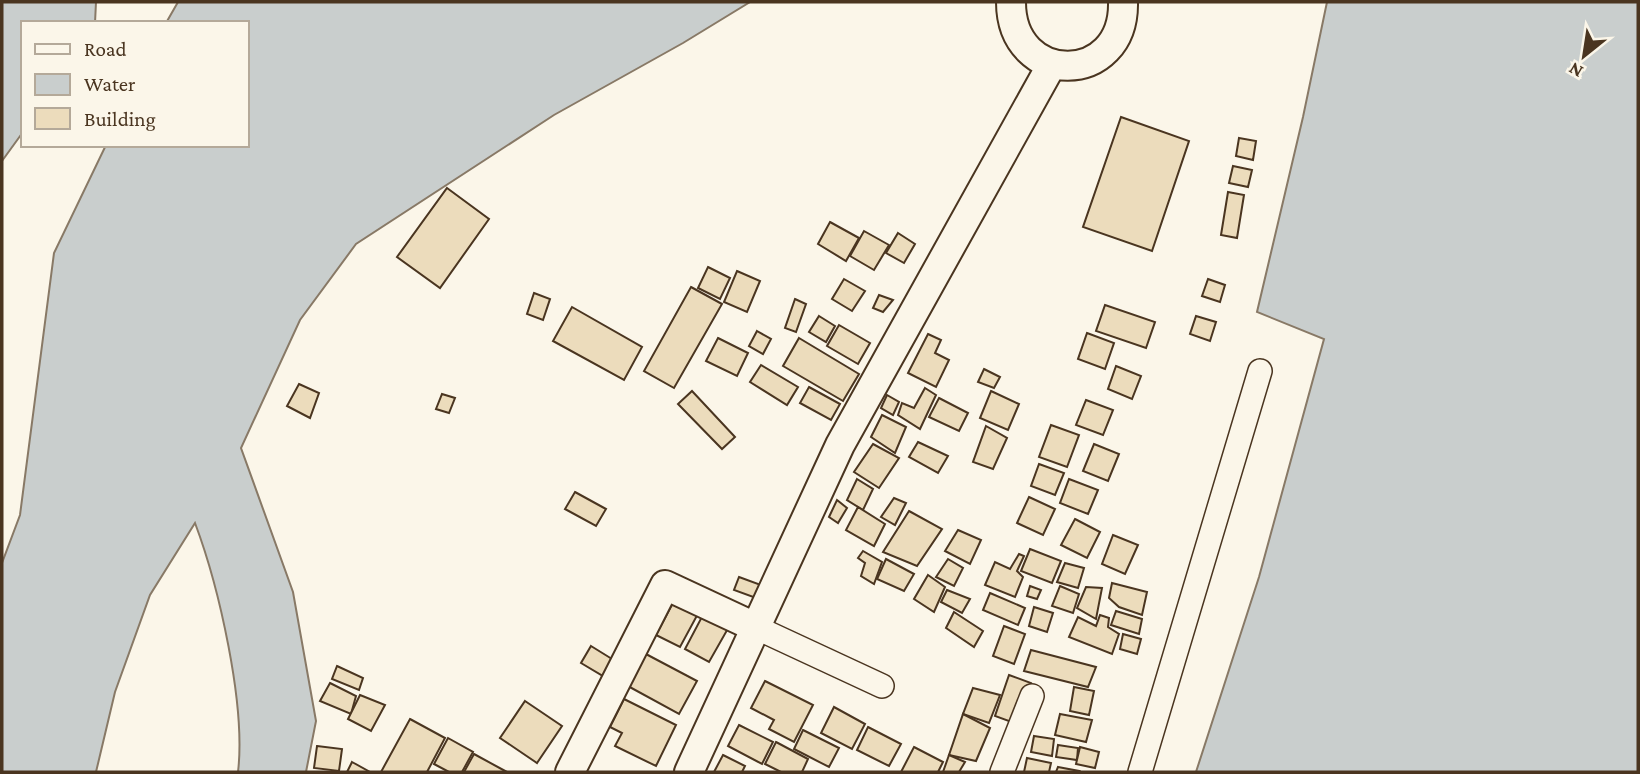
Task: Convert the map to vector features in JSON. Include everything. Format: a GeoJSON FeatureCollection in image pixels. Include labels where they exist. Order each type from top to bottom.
{"type":"FeatureCollection","features":[{"type":"Feature","properties":{"kind":"street"},"geometry":{"type":"LineString","coordinates":[[1011,2],[1011,18],[1020,40],[1037,57],[1052,64],[1083,64],[1104,52],[1119,34],[1123,2]]}},
{"type":"Feature","properties":{"kind":"street"},"geometry":{"type":"LineString","coordinates":[[690,772],[840,444],[1052,64]]}},
{"type":"Feature","properties":{"kind":"street"},"geometry":{"type":"LineString","coordinates":[[1140,772],[1260,371]]}},
{"type":"Feature","properties":{"kind":"street"},"geometry":{"type":"LineString","coordinates":[[570,772],[665,585],[883,686]]}},
{"type":"Feature","properties":{"kind":"street"},"geometry":{"type":"LineString","coordinates":[[1002,772],[1032,696]]}},
{"type":"Feature","properties":{"kind":"water"},"geometry":{"type":"Polygon","coordinates":[[[2,2],[96,2],[95,21],[21,21],[21,135],[2,161],[2,2]]]}},
{"type":"Feature","properties":{"kind":"water"},"geometry":{"type":"Polygon","coordinates":[[[178,2],[750,2],[554,115],[356,244],[300,320],[241,448],[293,592],[316,721],[306,772],[238,772],[238,714],[229,646],[213,579],[195,523],[150,595],[115,692],[96,772],[2,772],[2,563],[20,515],[54,253],[105,147],[248,147],[248,21],[167,21],[178,2]]]}},
{"type":"Feature","properties":{"kind":"water"},"geometry":{"type":"Polygon","coordinates":[[[1327,2],[1638,2],[1638,772],[1196,772],[1259,577],[1324,339],[1257,312],[1327,2]]]}},
{"type":"Feature","properties":{"kind":"building"},"geometry":{"type":"Polygon","coordinates":[[[1121,117],[1189,141],[1152,251],[1083,227],[1121,117]]]}},
{"type":"Feature","properties":{"kind":"building"},"geometry":{"type":"Polygon","coordinates":[[[1239,138],[1256,141],[1253,160],[1236,156],[1239,138]]]}},
{"type":"Feature","properties":{"kind":"building"},"geometry":{"type":"Polygon","coordinates":[[[1233,166],[1252,170],[1248,187],[1229,183],[1233,166]]]}},
{"type":"Feature","properties":{"kind":"building"},"geometry":{"type":"Polygon","coordinates":[[[447,188],[489,219],[440,288],[397,257],[447,188]]]}},
{"type":"Feature","properties":{"kind":"building"},"geometry":{"type":"Polygon","coordinates":[[[1228,192],[1244,195],[1237,238],[1221,235],[1228,192]]]}},
{"type":"Feature","properties":{"kind":"building"},"geometry":{"type":"Polygon","coordinates":[[[830,222],[859,238],[846,261],[818,244],[830,222]]]}},
{"type":"Feature","properties":{"kind":"building"},"geometry":{"type":"Polygon","coordinates":[[[864,231],[889,245],[874,270],[850,256],[864,231]]]}},
{"type":"Feature","properties":{"kind":"building"},"geometry":{"type":"Polygon","coordinates":[[[898,233],[915,244],[904,263],[886,253],[898,233]]]}},
{"type":"Feature","properties":{"kind":"building"},"geometry":{"type":"Polygon","coordinates":[[[708,267],[730,278],[720,299],[698,288],[708,267]]]}},
{"type":"Feature","properties":{"kind":"building"},"geometry":{"type":"Polygon","coordinates":[[[737,271],[760,281],[747,312],[724,302],[737,271]]]}},
{"type":"Feature","properties":{"kind":"building"},"geometry":{"type":"Polygon","coordinates":[[[844,279],[865,291],[852,311],[832,299],[844,279]]]}},
{"type":"Feature","properties":{"kind":"building"},"geometry":{"type":"Polygon","coordinates":[[[1208,279],[1225,285],[1220,302],[1202,296],[1208,279]]]}},
{"type":"Feature","properties":{"kind":"building"},"geometry":{"type":"Polygon","coordinates":[[[691,287],[722,304],[674,388],[644,371],[691,287]]]}},
{"type":"Feature","properties":{"kind":"building"},"geometry":{"type":"Polygon","coordinates":[[[534,293],[550,299],[543,320],[527,314],[534,293]]]}},
{"type":"Feature","properties":{"kind":"building"},"geometry":{"type":"Polygon","coordinates":[[[879,295],[893,300],[883,312],[873,308],[879,295]]]}},
{"type":"Feature","properties":{"kind":"building"},"geometry":{"type":"Polygon","coordinates":[[[795,299],[806,304],[796,332],[785,328],[795,299]]]}},
{"type":"Feature","properties":{"kind":"building"},"geometry":{"type":"Polygon","coordinates":[[[1105,305],[1155,322],[1146,348],[1096,331],[1105,305]]]}},
{"type":"Feature","properties":{"kind":"building"},"geometry":{"type":"Polygon","coordinates":[[[572,307],[642,347],[624,380],[553,341],[572,307]]]}},
{"type":"Feature","properties":{"kind":"building"},"geometry":{"type":"Polygon","coordinates":[[[819,316],[835,326],[826,342],[809,332],[819,316]]]}},
{"type":"Feature","properties":{"kind":"building"},"geometry":{"type":"Polygon","coordinates":[[[1196,316],[1216,322],[1210,341],[1190,334],[1196,316]]]}},
{"type":"Feature","properties":{"kind":"building"},"geometry":{"type":"Polygon","coordinates":[[[839,325],[870,343],[858,364],[827,346],[839,325]]]}},
{"type":"Feature","properties":{"kind":"building"},"geometry":{"type":"Polygon","coordinates":[[[757,331],[771,339],[763,354],[749,346],[757,331]]]}},
{"type":"Feature","properties":{"kind":"building"},"geometry":{"type":"Polygon","coordinates":[[[1087,333],[1114,343],[1105,369],[1078,359],[1087,333]]]}},
{"type":"Feature","properties":{"kind":"building"},"geometry":{"type":"Polygon","coordinates":[[[928,334],[941,340],[935,353],[949,360],[936,387],[908,373],[928,334]]]}},
{"type":"Feature","properties":{"kind":"building"},"geometry":{"type":"Polygon","coordinates":[[[718,338],[748,353],[737,376],[706,361],[718,338]]]}},
{"type":"Feature","properties":{"kind":"building"},"geometry":{"type":"Polygon","coordinates":[[[799,338],[859,374],[843,401],[783,366],[799,338]]]}},
{"type":"Feature","properties":{"kind":"building"},"geometry":{"type":"Polygon","coordinates":[[[761,365],[798,387],[787,405],[750,382],[761,365]]]}},
{"type":"Feature","properties":{"kind":"building"},"geometry":{"type":"Polygon","coordinates":[[[1116,366],[1141,376],[1132,399],[1108,389],[1116,366]]]}},
{"type":"Feature","properties":{"kind":"building"},"geometry":{"type":"Polygon","coordinates":[[[984,369],[1000,377],[994,388],[978,382],[984,369]]]}},
{"type":"Feature","properties":{"kind":"building"},"geometry":{"type":"Polygon","coordinates":[[[299,384],[319,393],[310,418],[287,406],[299,384]]]}},
{"type":"Feature","properties":{"kind":"building"},"geometry":{"type":"Polygon","coordinates":[[[809,387],[840,404],[831,420],[800,403],[809,387]]]}},
{"type":"Feature","properties":{"kind":"building"},"geometry":{"type":"Polygon","coordinates":[[[925,388],[936,395],[920,429],[898,415],[902,403],[914,408],[925,388]]]}},
{"type":"Feature","properties":{"kind":"building"},"geometry":{"type":"Polygon","coordinates":[[[692,391],[735,437],[722,449],[678,404],[692,391]]]}},
{"type":"Feature","properties":{"kind":"building"},"geometry":{"type":"Polygon","coordinates":[[[991,391],[1019,404],[1008,430],[980,418],[991,391]]]}},
{"type":"Feature","properties":{"kind":"building"},"geometry":{"type":"Polygon","coordinates":[[[442,394],[455,398],[449,413],[436,409],[442,394]]]}},
{"type":"Feature","properties":{"kind":"building"},"geometry":{"type":"Polygon","coordinates":[[[887,395],[899,402],[893,415],[881,408],[887,395]]]}},
{"type":"Feature","properties":{"kind":"building"},"geometry":{"type":"Polygon","coordinates":[[[939,398],[968,413],[959,431],[929,417],[939,398]]]}},
{"type":"Feature","properties":{"kind":"building"},"geometry":{"type":"Polygon","coordinates":[[[1086,400],[1113,410],[1103,435],[1076,425],[1086,400]]]}},
{"type":"Feature","properties":{"kind":"building"},"geometry":{"type":"Polygon","coordinates":[[[882,415],[906,427],[895,453],[871,437],[882,415]]]}},
{"type":"Feature","properties":{"kind":"building"},"geometry":{"type":"Polygon","coordinates":[[[1051,425],[1079,435],[1067,467],[1039,457],[1051,425]]]}},
{"type":"Feature","properties":{"kind":"building"},"geometry":{"type":"Polygon","coordinates":[[[986,426],[1007,438],[993,469],[973,462],[986,426]]]}},
{"type":"Feature","properties":{"kind":"building"},"geometry":{"type":"Polygon","coordinates":[[[918,442],[948,456],[938,473],[909,457],[918,442]]]}},
{"type":"Feature","properties":{"kind":"building"},"geometry":{"type":"Polygon","coordinates":[[[873,444],[899,458],[879,488],[854,472],[873,444]]]}},
{"type":"Feature","properties":{"kind":"building"},"geometry":{"type":"Polygon","coordinates":[[[1094,444],[1119,454],[1108,481],[1083,471],[1094,444]]]}},
{"type":"Feature","properties":{"kind":"building"},"geometry":{"type":"Polygon","coordinates":[[[1039,464],[1064,473],[1055,495],[1031,486],[1039,464]]]}},
{"type":"Feature","properties":{"kind":"building"},"geometry":{"type":"Polygon","coordinates":[[[857,479],[873,489],[863,510],[847,500],[857,479]]]}},
{"type":"Feature","properties":{"kind":"building"},"geometry":{"type":"Polygon","coordinates":[[[1069,479],[1098,490],[1088,514],[1060,503],[1069,479]]]}},
{"type":"Feature","properties":{"kind":"building"},"geometry":{"type":"Polygon","coordinates":[[[575,492],[606,509],[596,526],[565,509],[575,492]]]}},
{"type":"Feature","properties":{"kind":"building"},"geometry":{"type":"Polygon","coordinates":[[[1029,497],[1055,509],[1043,535],[1017,523],[1029,497]]]}},
{"type":"Feature","properties":{"kind":"building"},"geometry":{"type":"Polygon","coordinates":[[[894,498],[906,503],[895,525],[881,517],[894,498]]]}},
{"type":"Feature","properties":{"kind":"building"},"geometry":{"type":"Polygon","coordinates":[[[837,500],[847,508],[838,523],[829,517],[837,500]]]}},
{"type":"Feature","properties":{"kind":"building"},"geometry":{"type":"Polygon","coordinates":[[[858,507],[885,524],[874,546],[846,530],[858,507]]]}},
{"type":"Feature","properties":{"kind":"building"},"geometry":{"type":"Polygon","coordinates":[[[909,511],[942,529],[917,566],[883,552],[909,511]]]}},
{"type":"Feature","properties":{"kind":"building"},"geometry":{"type":"Polygon","coordinates":[[[1075,519],[1100,532],[1087,558],[1061,545],[1075,519]]]}},
{"type":"Feature","properties":{"kind":"building"},"geometry":{"type":"Polygon","coordinates":[[[958,530],[981,540],[970,564],[945,551],[958,530]]]}},
{"type":"Feature","properties":{"kind":"building"},"geometry":{"type":"Polygon","coordinates":[[[1113,535],[1138,545],[1125,574],[1102,564],[1113,535]]]}},
{"type":"Feature","properties":{"kind":"building"},"geometry":{"type":"Polygon","coordinates":[[[1030,549],[1061,561],[1052,583],[1021,571],[1030,549]]]}},
{"type":"Feature","properties":{"kind":"building"},"geometry":{"type":"Polygon","coordinates":[[[863,551],[882,562],[874,584],[861,576],[865,563],[858,558],[863,551]]]}},
{"type":"Feature","properties":{"kind":"building"},"geometry":{"type":"Polygon","coordinates":[[[1019,554],[1024,556],[1017,571],[1023,577],[1015,597],[985,585],[995,562],[1010,569],[1019,554]]]}},
{"type":"Feature","properties":{"kind":"building"},"geometry":{"type":"Polygon","coordinates":[[[886,559],[914,574],[904,591],[877,579],[886,559]]]}},
{"type":"Feature","properties":{"kind":"building"},"geometry":{"type":"Polygon","coordinates":[[[948,559],[963,568],[954,586],[936,577],[948,559]]]}},
{"type":"Feature","properties":{"kind":"building"},"geometry":{"type":"Polygon","coordinates":[[[1065,563],[1084,568],[1078,588],[1057,582],[1065,563]]]}},
{"type":"Feature","properties":{"kind":"building"},"geometry":{"type":"Polygon","coordinates":[[[928,575],[945,587],[934,612],[914,599],[928,575]]]}},
{"type":"Feature","properties":{"kind":"building"},"geometry":{"type":"Polygon","coordinates":[[[739,577],[761,585],[756,598],[734,590],[739,577]]]}},
{"type":"Feature","properties":{"kind":"building"},"geometry":{"type":"Polygon","coordinates":[[[1112,583],[1147,592],[1142,615],[1119,607],[1109,598],[1112,583]]]}},
{"type":"Feature","properties":{"kind":"building"},"geometry":{"type":"Polygon","coordinates":[[[1030,586],[1041,590],[1037,599],[1027,596],[1030,586]]]}},
{"type":"Feature","properties":{"kind":"building"},"geometry":{"type":"Polygon","coordinates":[[[1060,586],[1079,594],[1073,613],[1052,606],[1060,586]]]}},
{"type":"Feature","properties":{"kind":"building"},"geometry":{"type":"Polygon","coordinates":[[[1086,587],[1102,588],[1096,619],[1077,608],[1086,587]]]}},
{"type":"Feature","properties":{"kind":"building"},"geometry":{"type":"Polygon","coordinates":[[[947,590],[970,599],[962,613],[941,602],[947,590]]]}},
{"type":"Feature","properties":{"kind":"building"},"geometry":{"type":"Polygon","coordinates":[[[990,593],[1025,608],[1018,625],[983,610],[990,593]]]}},
{"type":"Feature","properties":{"kind":"building"},"geometry":{"type":"Polygon","coordinates":[[[676,597],[700,610],[680,647],[656,635],[676,597]]]}},
{"type":"Feature","properties":{"kind":"building"},"geometry":{"type":"Polygon","coordinates":[[[1034,607],[1053,613],[1047,632],[1029,626],[1034,607]]]}},
{"type":"Feature","properties":{"kind":"building"},"geometry":{"type":"Polygon","coordinates":[[[705,611],[730,625],[709,662],[685,649],[705,611]]]}},
{"type":"Feature","properties":{"kind":"building"},"geometry":{"type":"Polygon","coordinates":[[[1116,611],[1142,619],[1139,634],[1111,625],[1116,611]]]}},
{"type":"Feature","properties":{"kind":"building"},"geometry":{"type":"Polygon","coordinates":[[[954,612],[983,631],[974,647],[946,628],[954,612]]]}},
{"type":"Feature","properties":{"kind":"building"},"geometry":{"type":"Polygon","coordinates":[[[1100,615],[1109,618],[1108,627],[1119,634],[1112,654],[1069,637],[1078,617],[1096,626],[1100,615]]]}},
{"type":"Feature","properties":{"kind":"building"},"geometry":{"type":"Polygon","coordinates":[[[1004,626],[1025,634],[1014,664],[993,656],[1004,626]]]}},
{"type":"Feature","properties":{"kind":"building"},"geometry":{"type":"Polygon","coordinates":[[[1123,634],[1141,639],[1137,654],[1120,649],[1123,634]]]}},
{"type":"Feature","properties":{"kind":"building"},"geometry":{"type":"Polygon","coordinates":[[[591,646],[612,659],[603,676],[581,663],[591,646]]]}},
{"type":"Feature","properties":{"kind":"building"},"geometry":{"type":"Polygon","coordinates":[[[1031,650],[1096,667],[1088,687],[1024,671],[1031,650]]]}},
{"type":"Feature","properties":{"kind":"building"},"geometry":{"type":"Polygon","coordinates":[[[644,653],[697,681],[679,714],[626,685],[644,653]]]}},
{"type":"Feature","properties":{"kind":"building"},"geometry":{"type":"Polygon","coordinates":[[[337,666],[363,678],[359,690],[332,679],[337,666]]]}},
{"type":"Feature","properties":{"kind":"building"},"geometry":{"type":"Polygon","coordinates":[[[1009,675],[1031,683],[1017,724],[995,716],[1009,675]]]}},
{"type":"Feature","properties":{"kind":"building"},"geometry":{"type":"Polygon","coordinates":[[[765,681],[813,705],[794,742],[769,729],[774,720],[751,708],[765,681]]]}},
{"type":"Feature","properties":{"kind":"building"},"geometry":{"type":"Polygon","coordinates":[[[330,683],[356,696],[351,714],[320,701],[330,683]]]}},
{"type":"Feature","properties":{"kind":"building"},"geometry":{"type":"Polygon","coordinates":[[[1074,687],[1094,691],[1089,715],[1070,711],[1074,687]]]}},
{"type":"Feature","properties":{"kind":"building"},"geometry":{"type":"Polygon","coordinates":[[[973,688],[1000,695],[989,723],[963,714],[973,688]]]}},
{"type":"Feature","properties":{"kind":"building"},"geometry":{"type":"Polygon","coordinates":[[[360,695],[385,705],[371,731],[348,719],[360,695]]]}},
{"type":"Feature","properties":{"kind":"building"},"geometry":{"type":"Polygon","coordinates":[[[624,699],[676,725],[656,766],[615,746],[622,733],[610,727],[624,699]]]}},
{"type":"Feature","properties":{"kind":"building"},"geometry":{"type":"Polygon","coordinates":[[[525,701],[562,726],[537,763],[500,738],[525,701]]]}},
{"type":"Feature","properties":{"kind":"building"},"geometry":{"type":"Polygon","coordinates":[[[834,707],[865,724],[852,749],[821,733],[834,707]]]}},
{"type":"Feature","properties":{"kind":"building"},"geometry":{"type":"Polygon","coordinates":[[[963,714],[990,728],[976,761],[949,755],[963,714]]]}},
{"type":"Feature","properties":{"kind":"building"},"geometry":{"type":"Polygon","coordinates":[[[1060,714],[1092,720],[1086,742],[1055,735],[1060,714]]]}},
{"type":"Feature","properties":{"kind":"building"},"geometry":{"type":"Polygon","coordinates":[[[410,719],[445,738],[427,772],[381,772],[410,719]]]}},
{"type":"Feature","properties":{"kind":"building"},"geometry":{"type":"Polygon","coordinates":[[[739,725],[773,742],[762,764],[728,746],[739,725]]]}},
{"type":"Feature","properties":{"kind":"building"},"geometry":{"type":"Polygon","coordinates":[[[868,727],[901,744],[889,766],[857,750],[868,727]]]}},
{"type":"Feature","properties":{"kind":"building"},"geometry":{"type":"Polygon","coordinates":[[[803,730],[839,748],[829,767],[794,749],[803,730]]]}},
{"type":"Feature","properties":{"kind":"building"},"geometry":{"type":"Polygon","coordinates":[[[1034,736],[1054,739],[1052,756],[1031,752],[1034,736]]]}},
{"type":"Feature","properties":{"kind":"building"},"geometry":{"type":"Polygon","coordinates":[[[448,738],[473,752],[462,772],[449,772],[434,764],[448,738]]]}},
{"type":"Feature","properties":{"kind":"building"},"geometry":{"type":"Polygon","coordinates":[[[776,742],[808,759],[802,772],[781,772],[765,764],[776,742]]]}},
{"type":"Feature","properties":{"kind":"building"},"geometry":{"type":"Polygon","coordinates":[[[1058,745],[1078,748],[1077,760],[1056,757],[1058,745]]]}},
{"type":"Feature","properties":{"kind":"building"},"geometry":{"type":"Polygon","coordinates":[[[317,746],[342,749],[339,771],[314,768],[317,746]]]}},
{"type":"Feature","properties":{"kind":"building"},"geometry":{"type":"Polygon","coordinates":[[[914,747],[943,762],[938,772],[901,772],[914,747]]]}},
{"type":"Feature","properties":{"kind":"building"},"geometry":{"type":"Polygon","coordinates":[[[1080,747],[1099,752],[1095,768],[1076,764],[1080,747]]]}},
{"type":"Feature","properties":{"kind":"building"},"geometry":{"type":"Polygon","coordinates":[[[474,754],[507,772],[464,772],[474,754]]]}},
{"type":"Feature","properties":{"kind":"building"},"geometry":{"type":"Polygon","coordinates":[[[723,755],[745,766],[742,772],[714,772],[723,755]]]}},
{"type":"Feature","properties":{"kind":"building"},"geometry":{"type":"Polygon","coordinates":[[[949,755],[965,762],[959,772],[943,772],[949,755]]]}},
{"type":"Feature","properties":{"kind":"building"},"geometry":{"type":"Polygon","coordinates":[[[1027,758],[1051,763],[1049,772],[1024,772],[1027,758]]]}},
{"type":"Feature","properties":{"kind":"building"},"geometry":{"type":"Polygon","coordinates":[[[352,762],[370,772],[347,772],[352,762]]]}},
{"type":"Feature","properties":{"kind":"building"},"geometry":{"type":"Polygon","coordinates":[[[1058,767],[1079,771],[1056,772],[1058,767]]]}}]}
